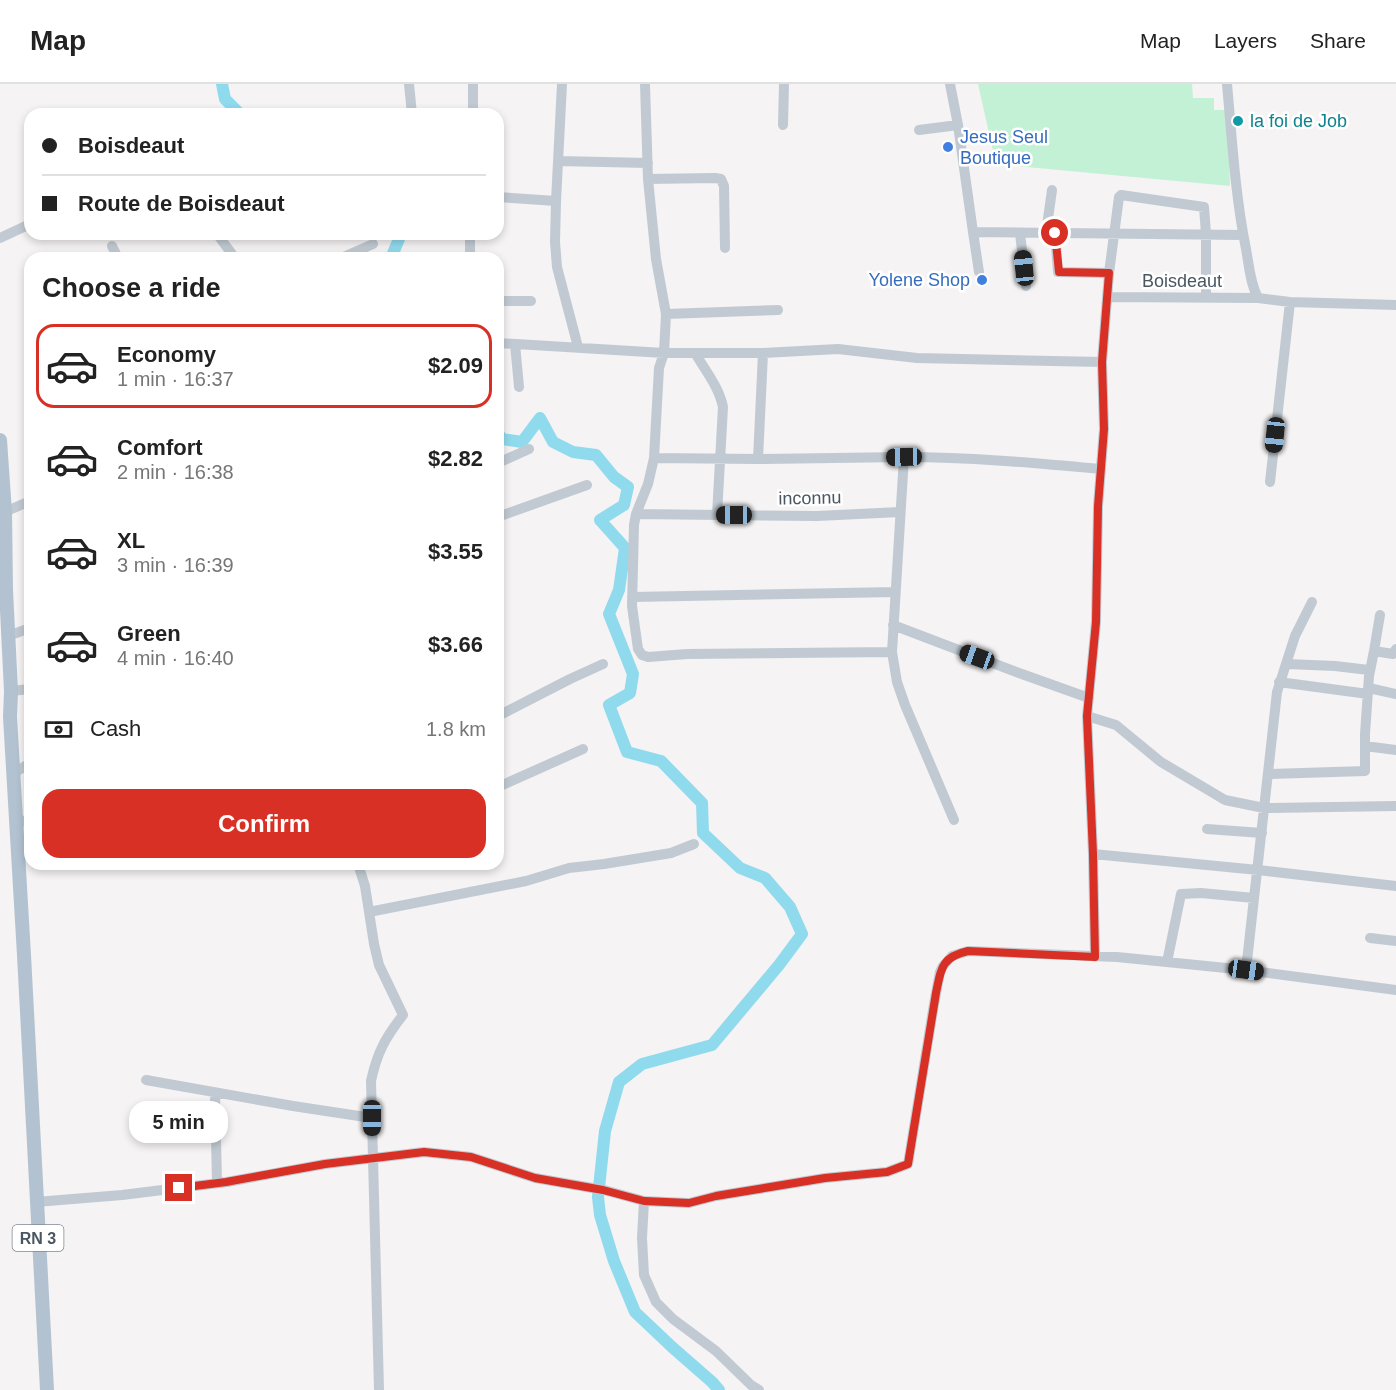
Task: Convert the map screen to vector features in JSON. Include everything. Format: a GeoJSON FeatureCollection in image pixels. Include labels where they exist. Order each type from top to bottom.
{"type":"FeatureCollection","features":[{"type":"Feature","properties":{"kind":"main road","name":"RN 3"},"geometry":{"type":"LineString","coordinates":[[0,440],[8,636],[5,675],[11,691],[10,717],[14,772],[23,821],[24,850]]}},
{"type":"Feature","properties":{"kind":"main road","name":"RN 3"},"geometry":{"type":"LineString","coordinates":[[25,870],[36,1202],[47,1390]]}},
{"type":"Feature","properties":{"kind":"street"},"geometry":{"type":"LineString","coordinates":[[409,84],[411,108]]}},
{"type":"Feature","properties":{"kind":"street"},"geometry":{"type":"LineString","coordinates":[[473,108],[474,84]]}},
{"type":"Feature","properties":{"kind":"street"},"geometry":{"type":"LineString","coordinates":[[562,84],[555,242],[557,267],[578,347]]}},
{"type":"Feature","properties":{"kind":"street"},"geometry":{"type":"LineString","coordinates":[[645,84],[648,179],[656,259],[666,314],[664,352],[659,368],[654,458],[634,525],[632,597],[638,649],[642,656],[648,657],[687,654],[892,652]]}},
{"type":"Feature","properties":{"kind":"street"},"geometry":{"type":"LineString","coordinates":[[783,125],[784,84]]}},
{"type":"Feature","properties":{"kind":"street"},"geometry":{"type":"LineString","coordinates":[[950,84],[979,272]]}},
{"type":"Feature","properties":{"kind":"street"},"geometry":{"type":"LineString","coordinates":[[1227,84],[1233,159],[1243,235],[1253,289],[1258,298]]}},
{"type":"Feature","properties":{"kind":"street"},"geometry":{"type":"LineString","coordinates":[[919,130],[958,125]]}},
{"type":"Feature","properties":{"kind":"street"},"geometry":{"type":"LineString","coordinates":[[558,161],[648,163]]}},
{"type":"Feature","properties":{"kind":"street"},"geometry":{"type":"LineString","coordinates":[[648,179],[721,179],[724,186],[725,248]]}},
{"type":"Feature","properties":{"kind":"street"},"geometry":{"type":"LineString","coordinates":[[1052,190],[1050,233],[1059,272],[1109,273]]}},
{"type":"Feature","properties":{"kind":"street"},"geometry":{"type":"LineString","coordinates":[[1095,957],[1087,716],[1096,622],[1098,506],[1104,429],[1102,362],[1109,273],[1121,195],[1204,207],[1206,297]]}},
{"type":"Feature","properties":{"kind":"street"},"geometry":{"type":"LineString","coordinates":[[504,197],[556,201]]}},
{"type":"Feature","properties":{"kind":"street"},"geometry":{"type":"LineString","coordinates":[[0,238],[24,227]]}},
{"type":"Feature","properties":{"kind":"street"},"geometry":{"type":"LineString","coordinates":[[973,232],[1243,235]]}},
{"type":"Feature","properties":{"kind":"street"},"geometry":{"type":"LineString","coordinates":[[1020,232],[1026,286]]}},
{"type":"Feature","properties":{"kind":"street"},"geometry":{"type":"LineString","coordinates":[[355,252],[374,244]]}},
{"type":"Feature","properties":{"kind":"street"},"geometry":{"type":"LineString","coordinates":[[112,246],[115,252]]}},
{"type":"Feature","properties":{"kind":"street","name":"Boisdeaut"},"geometry":{"type":"LineString","coordinates":[[1107,297],[1258,298],[1290,302],[1396,305]]}},
{"type":"Feature","properties":{"kind":"street"},"geometry":{"type":"LineString","coordinates":[[504,301],[531,301]]}},
{"type":"Feature","properties":{"kind":"street"},"geometry":{"type":"LineString","coordinates":[[1270,482],[1290,302]]}},
{"type":"Feature","properties":{"kind":"street"},"geometry":{"type":"LineString","coordinates":[[666,314],[778,310]]}},
{"type":"Feature","properties":{"kind":"street"},"geometry":{"type":"LineString","coordinates":[[504,343],[694,353],[763,353],[838,349],[917,358],[1102,362]]}},
{"type":"Feature","properties":{"kind":"street"},"geometry":{"type":"LineString","coordinates":[[515,344],[519,387]]}},
{"type":"Feature","properties":{"kind":"street"},"geometry":{"type":"LineString","coordinates":[[694,353],[714,384],[723,407],[717,515]]}},
{"type":"Feature","properties":{"kind":"street"},"geometry":{"type":"LineString","coordinates":[[758,459],[763,353]]}},
{"type":"Feature","properties":{"kind":"street"},"geometry":{"type":"LineString","coordinates":[[504,460],[529,448]]}},
{"type":"Feature","properties":{"kind":"street"},"geometry":{"type":"LineString","coordinates":[[904,457],[892,652],[897,682],[905,705],[954,820]]}},
{"type":"Feature","properties":{"kind":"street"},"geometry":{"type":"LineString","coordinates":[[654,458],[943,457],[1101,469]]}},
{"type":"Feature","properties":{"kind":"street"},"geometry":{"type":"LineString","coordinates":[[504,515],[587,485]]}},
{"type":"Feature","properties":{"kind":"street"},"geometry":{"type":"LineString","coordinates":[[2,513],[24,504]]}},
{"type":"Feature","properties":{"kind":"street","name":"inconnu"},"geometry":{"type":"LineString","coordinates":[[636,514],[817,516],[900,512]]}},
{"type":"Feature","properties":{"kind":"street"},"geometry":{"type":"LineString","coordinates":[[632,597],[895,592]]}},
{"type":"Feature","properties":{"kind":"street"},"geometry":{"type":"LineString","coordinates":[[1246,970],[1279,682],[1295,636],[1312,602]]}},
{"type":"Feature","properties":{"kind":"street"},"geometry":{"type":"LineString","coordinates":[[1268,774],[1365,771],[1369,670],[1380,615]]}},
{"type":"Feature","properties":{"kind":"street"},"geometry":{"type":"LineString","coordinates":[[893,625],[1089,698]]}},
{"type":"Feature","properties":{"kind":"street"},"geometry":{"type":"LineString","coordinates":[[8,636],[24,630]]}},
{"type":"Feature","properties":{"kind":"street"},"geometry":{"type":"LineString","coordinates":[[1374,651],[1393,654],[1396,649]]}},
{"type":"Feature","properties":{"kind":"street"},"geometry":{"type":"LineString","coordinates":[[504,713],[603,664]]}},
{"type":"Feature","properties":{"kind":"street"},"geometry":{"type":"LineString","coordinates":[[1287,664],[1369,670]]}},
{"type":"Feature","properties":{"kind":"street"},"geometry":{"type":"LineString","coordinates":[[1279,682],[1396,694]]}},
{"type":"Feature","properties":{"kind":"street"},"geometry":{"type":"LineString","coordinates":[[11,691],[24,690]]}},
{"type":"Feature","properties":{"kind":"street"},"geometry":{"type":"LineString","coordinates":[[1087,716],[1116,725],[1161,762],[1225,800],[1264,808],[1396,806]]}},
{"type":"Feature","properties":{"kind":"street"},"geometry":{"type":"LineString","coordinates":[[1365,748],[1396,750]]}},
{"type":"Feature","properties":{"kind":"street"},"geometry":{"type":"LineString","coordinates":[[1365,748],[1396,755]]}},
{"type":"Feature","properties":{"kind":"street"},"geometry":{"type":"LineString","coordinates":[[504,783],[583,749]]}},
{"type":"Feature","properties":{"kind":"street"},"geometry":{"type":"LineString","coordinates":[[14,772],[24,766]]}},
{"type":"Feature","properties":{"kind":"street"},"geometry":{"type":"LineString","coordinates":[[1207,829],[1262,833]]}},
{"type":"Feature","properties":{"kind":"street"},"geometry":{"type":"LineString","coordinates":[[369,912],[526,881],[569,868],[671,853],[694,844]]}},
{"type":"Feature","properties":{"kind":"street"},"geometry":{"type":"LineString","coordinates":[[1093,854],[1396,886]]}},
{"type":"Feature","properties":{"kind":"street"},"geometry":{"type":"LineString","coordinates":[[360,870],[365,886],[379,964],[403,1016],[388,1034],[375,1060],[371,1081],[379,1390]]}},
{"type":"Feature","properties":{"kind":"street"},"geometry":{"type":"LineString","coordinates":[[1167,962],[1181,894],[1201,893],[1254,898]]}},
{"type":"Feature","properties":{"kind":"street"},"geometry":{"type":"LineString","coordinates":[[1370,938],[1396,941]]}},
{"type":"Feature","properties":{"kind":"street"},"geometry":{"type":"LineString","coordinates":[[36,1202],[122,1195],[217,1183],[325,1164],[424,1152],[471,1157],[535,1178],[603,1190],[644,1201],[689,1203],[716,1196],[825,1178],[887,1172],[908,1164],[940,972],[952,956],[968,951],[1167,962],[1396,990]]}},
{"type":"Feature","properties":{"kind":"street"},"geometry":{"type":"LineString","coordinates":[[146,1080],[372,1118]]}},
{"type":"Feature","properties":{"kind":"street"},"geometry":{"type":"LineString","coordinates":[[215,1093],[217,1183]]}},
{"type":"Feature","properties":{"kind":"street"},"geometry":{"type":"LineString","coordinates":[[644,1201],[642,1238],[644,1275],[656,1302],[673,1319],[716,1351],[750,1385],[759,1390]]}},
{"type":"Feature","properties":{"kind":"green space"},"geometry":{"type":"Polygon","coordinates":[[[978,84],[1192,84],[1193,98],[1214,98],[1214,110],[1227,110],[1230,186],[996,164],[978,84]]]}},
{"type":"Feature","properties":{"kind":"waterway"},"geometry":{"type":"LineString","coordinates":[[222,84],[225,99],[234,108]]}},
{"type":"Feature","properties":{"kind":"waterway"},"geometry":{"type":"LineString","coordinates":[[394,252],[399,240]]}},
{"type":"Feature","properties":{"kind":"waterway"},"geometry":{"type":"LineString","coordinates":[[504,439],[522,442],[540,418],[553,442],[573,452],[596,455],[614,477],[628,487],[624,505],[600,520],[625,548],[619,590],[609,614],[633,674],[630,693],[609,705],[627,752],[661,761],[702,803],[703,833],[740,868],[765,878],[790,907],[802,934],[712,1045],[642,1064],[619,1082],[605,1131],[598,1197],[600,1215],[614,1261],[635,1312],[719,1390]]}},
{"type":"Feature","properties":{"kind":"place","name":"la foi de Job"},"geometry":{"type":"Point","coordinates":[1238,121]}},
{"type":"Feature","properties":{"kind":"place","name":"Jesus Seul Boutique"},"geometry":{"type":"Point","coordinates":[948,147]}},
{"type":"Feature","properties":{"kind":"place","name":"Yolene Shop"},"geometry":{"type":"Point","coordinates":[982,280]}},
{"type":"Feature","properties":{"kind":"route"},"geometry":{"type":"LineString","coordinates":[[179,1188],[325,1164],[424,1152],[471,1157],[535,1178],[603,1190],[644,1201],[689,1203],[716,1196],[825,1178],[887,1172],[908,1164],[940,972],[947,960],[968,951],[1095,957],[1087,716],[1096,622],[1098,506],[1104,429],[1102,362],[1109,273],[1059,272],[1055,233]]}}]}
